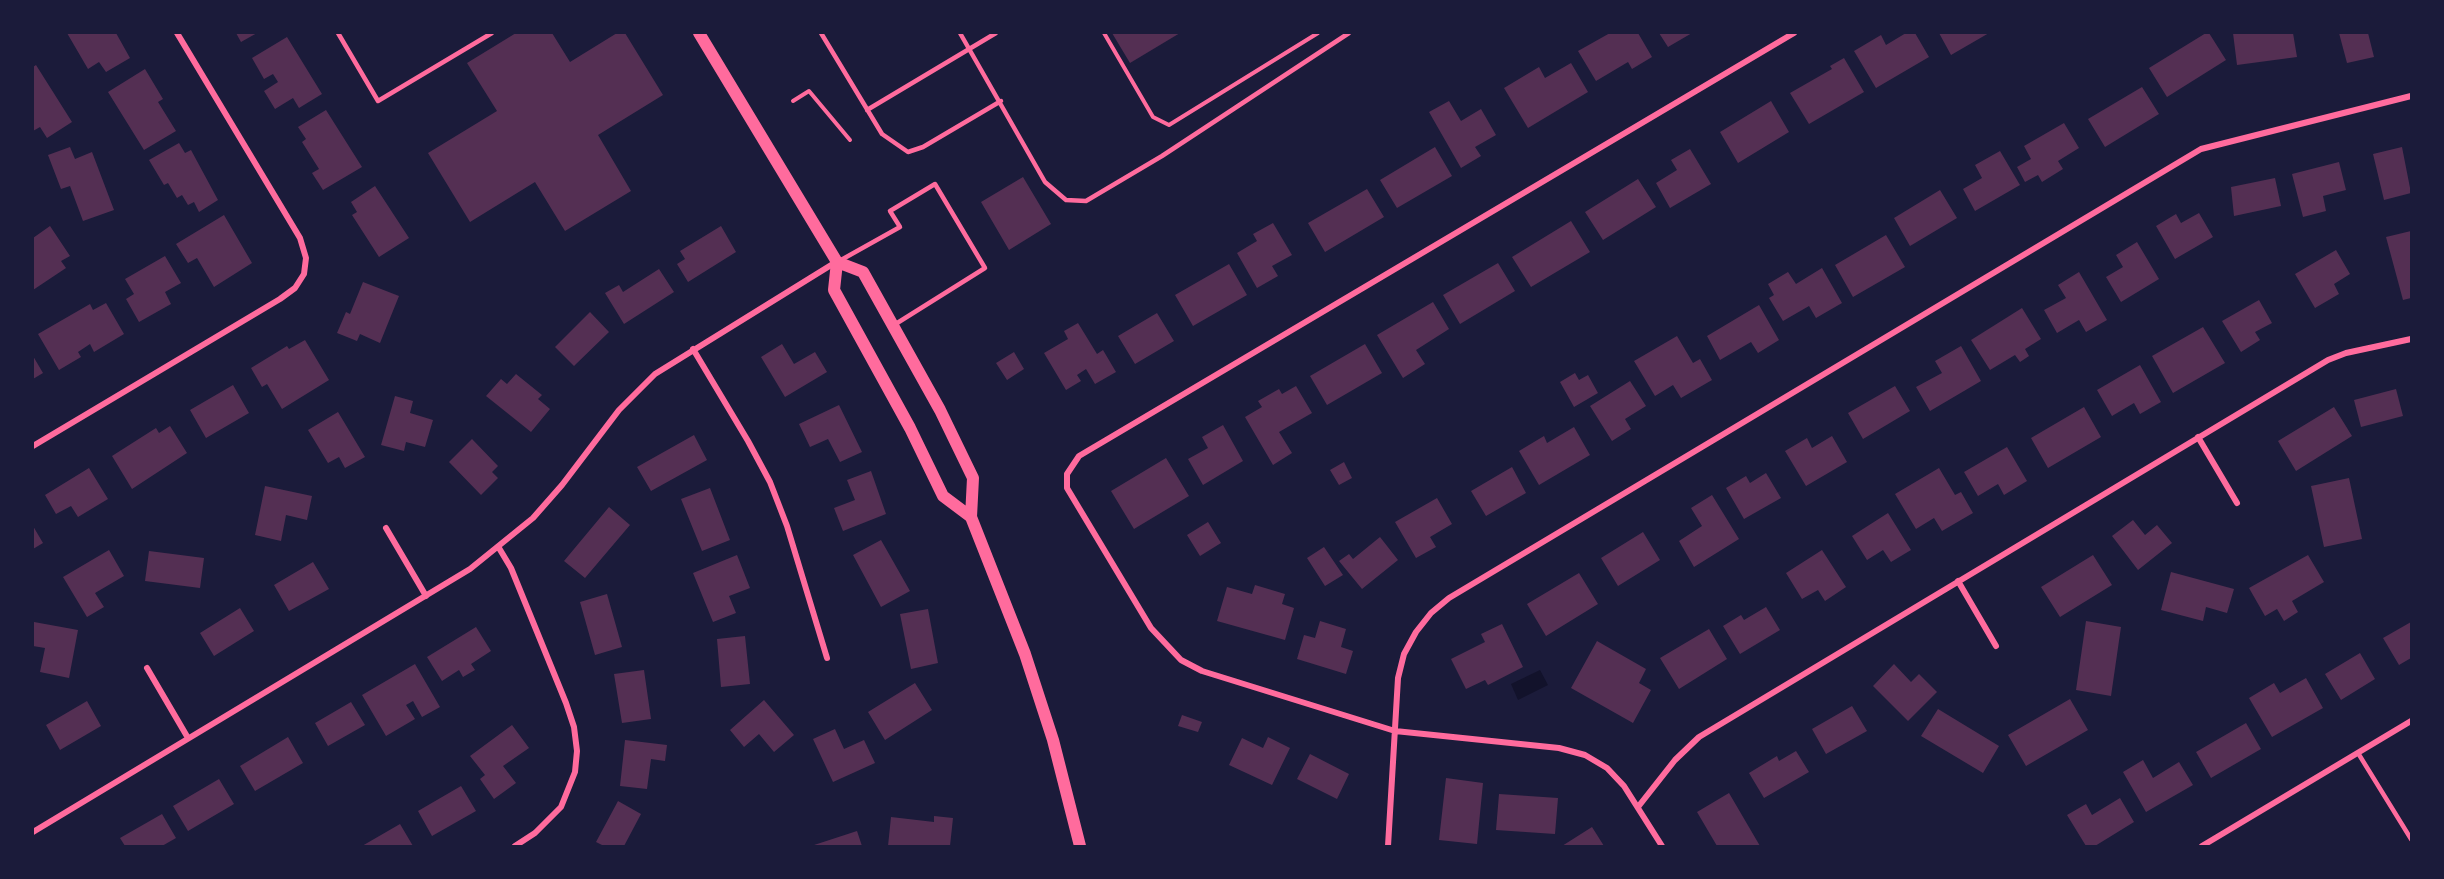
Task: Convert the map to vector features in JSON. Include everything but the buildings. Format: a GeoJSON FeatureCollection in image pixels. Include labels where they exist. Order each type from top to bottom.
{"type":"FeatureCollection","features":[{"type":"Feature","properties":{"kind":"main road"},"geometry":{"type":"LineString","coordinates":[[699,33],[837,262],[834,290],[910,428],[943,496],[971,517]]}},
{"type":"Feature","properties":{"kind":"main road"},"geometry":{"type":"LineString","coordinates":[[837,262],[863,272],[894,325],[973,478],[971,517],[1025,654],[1053,740],[1080,846]]}},
{"type":"Feature","properties":{"kind":"street"},"geometry":{"type":"LineString","coordinates":[[33,446],[280,299],[295,288],[304,274],[306,258],[300,238],[177,33]]}},
{"type":"Feature","properties":{"kind":"street"},"geometry":{"type":"LineString","coordinates":[[1662,846],[1624,786],[1607,768],[1584,755],[1559,748],[1395,731],[1202,671],[1181,660],[1150,628],[1067,488],[1067,474],[1079,456],[1794,33]]}},
{"type":"Feature","properties":{"kind":"street"},"geometry":{"type":"LineString","coordinates":[[1388,846],[1395,703],[1404,654],[1416,632],[1431,613],[1449,598],[2201,149],[2411,96]]}},
{"type":"Feature","properties":{"kind":"street"},"geometry":{"type":"LineString","coordinates":[[33,832],[426,596],[499,548],[533,518],[562,485],[619,410],[655,374],[837,262]]}},
{"type":"Feature","properties":{"kind":"street"},"geometry":{"type":"LineString","coordinates":[[1638,807],[1675,760],[1699,737],[2328,360],[2346,353],[2411,339]]}},
{"type":"Feature","properties":{"kind":"street"},"geometry":{"type":"LineString","coordinates":[[693,349],[770,482],[786,526],[826,658]]}},
{"type":"Feature","properties":{"kind":"street"},"geometry":{"type":"LineString","coordinates":[[2198,437],[2237,503]]}},
{"type":"Feature","properties":{"kind":"street"},"geometry":{"type":"LineString","coordinates":[[386,528],[426,596]]}},
{"type":"Feature","properties":{"kind":"street"},"geometry":{"type":"LineString","coordinates":[[499,548],[511,568],[566,703],[574,727],[577,750],[575,772],[561,807],[536,833],[515,846]]}},
{"type":"Feature","properties":{"kind":"street"},"geometry":{"type":"LineString","coordinates":[[1958,581],[1996,646]]}},
{"type":"Feature","properties":{"kind":"street"},"geometry":{"type":"LineString","coordinates":[[147,668],[188,738]]}},
{"type":"Feature","properties":{"kind":"street"},"geometry":{"type":"LineString","coordinates":[[2202,846],[2411,721]]}},
{"type":"Feature","properties":{"kind":"lane"},"geometry":{"type":"LineString","coordinates":[[338,33],[378,101],[492,33]]}},
{"type":"Feature","properties":{"kind":"lane"},"geometry":{"type":"LineString","coordinates":[[821,33],[882,135],[908,152],[923,147],[1000,101]]}},
{"type":"Feature","properties":{"kind":"lane"},"geometry":{"type":"LineString","coordinates":[[960,33],[1045,182],[1066,200],[1086,201],[1162,156],[1348,33]]}},
{"type":"Feature","properties":{"kind":"lane"},"geometry":{"type":"LineString","coordinates":[[867,110],[996,33]]}},
{"type":"Feature","properties":{"kind":"lane"},"geometry":{"type":"LineString","coordinates":[[837,262],[900,227],[890,211],[935,184],[985,268],[894,325]]}},
{"type":"Feature","properties":{"kind":"lane"},"geometry":{"type":"LineString","coordinates":[[2358,753],[2411,838]]}},
{"type":"Feature","properties":{"kind":"path"},"geometry":{"type":"LineString","coordinates":[[1104,33],[1154,117],[1169,125],[1318,33]]}},
{"type":"Feature","properties":{"kind":"path"},"geometry":{"type":"LineString","coordinates":[[793,101],[809,91],[850,140]]}},
{"type":"Feature","properties":{"kind":"shaded area"},"geometry":{"type":"Polygon","coordinates":[[[1540,670],[1548,685],[1518,700],[1511,684],[1540,670]]]}}]}
